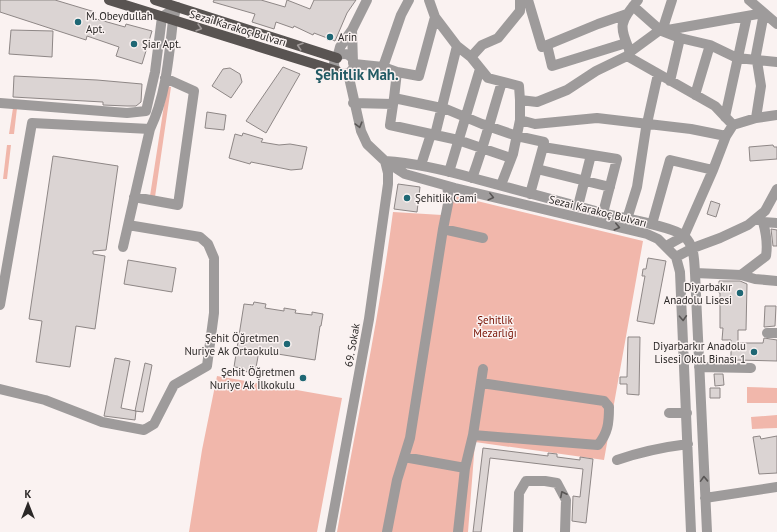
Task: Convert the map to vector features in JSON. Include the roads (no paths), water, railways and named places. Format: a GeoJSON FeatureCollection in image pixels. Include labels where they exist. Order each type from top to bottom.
{"type":"FeatureCollection","features":[{"type":"Feature","properties":{"kind":"main road","name":"Sezai Karakoç Bulvarı"},"geometry":{"type":"LineString","coordinates":[[108,0],[337,71]]}},
{"type":"Feature","properties":{"kind":"main road","name":"Sezai Karakoç Bulvarı"},"geometry":{"type":"LineString","coordinates":[[155,0],[337,58]]}},
{"type":"Feature","properties":{"kind":"street"},"geometry":{"type":"LineString","coordinates":[[352,30],[354,63],[352,69],[348,73],[342,74],[337,71],[334,63],[340,47],[352,30],[367,0]]}},
{"type":"Feature","properties":{"kind":"street"},"geometry":{"type":"LineString","coordinates":[[383,68],[409,0]]}},
{"type":"Feature","properties":{"kind":"street"},"geometry":{"type":"LineString","coordinates":[[429,0],[435,16],[457,46],[471,57],[488,78],[519,86],[520,120],[511,158],[501,186]]}},
{"type":"Feature","properties":{"kind":"street"},"geometry":{"type":"LineString","coordinates":[[471,57],[482,45],[498,38],[520,11],[520,0]]}},
{"type":"Feature","properties":{"kind":"street"},"geometry":{"type":"LineString","coordinates":[[528,0],[542,47],[598,24],[632,7]]}},
{"type":"Feature","properties":{"kind":"street"},"geometry":{"type":"LineString","coordinates":[[661,30],[672,0]]}},
{"type":"Feature","properties":{"kind":"street"},"geometry":{"type":"LineString","coordinates":[[749,0],[777,24]]}},
{"type":"Feature","properties":{"kind":"street"},"geometry":{"type":"LineString","coordinates":[[0,103],[127,113],[146,110],[155,72],[162,17],[177,7]]}},
{"type":"Feature","properties":{"kind":"street"},"geometry":{"type":"LineString","coordinates":[[123,247],[150,129],[157,114],[165,78],[173,20],[177,7]]}},
{"type":"Feature","properties":{"kind":"street"},"geometry":{"type":"LineString","coordinates":[[632,7],[661,30],[680,38],[710,45],[737,58],[777,62]]}},
{"type":"Feature","properties":{"kind":"street"},"geometry":{"type":"LineString","coordinates":[[632,7],[622,22],[622,34],[627,50],[658,74],[714,106],[733,125]]}},
{"type":"Feature","properties":{"kind":"street"},"geometry":{"type":"LineString","coordinates":[[520,100],[537,102],[567,90],[627,50],[661,30],[764,13]]}},
{"type":"Feature","properties":{"kind":"street"},"geometry":{"type":"LineString","coordinates":[[756,118],[761,86],[756,54],[764,13]]}},
{"type":"Feature","properties":{"kind":"street"},"geometry":{"type":"LineString","coordinates":[[337,58],[342,55],[348,56],[354,63],[419,76],[435,16]]}},
{"type":"Feature","properties":{"kind":"street"},"geometry":{"type":"LineString","coordinates":[[726,117],[737,58],[747,16]]}},
{"type":"Feature","properties":{"kind":"street"},"geometry":{"type":"LineString","coordinates":[[670,81],[680,38]]}},
{"type":"Feature","properties":{"kind":"street"},"geometry":{"type":"LineString","coordinates":[[547,45],[552,66],[627,50]]}},
{"type":"Feature","properties":{"kind":"street"},"geometry":{"type":"LineString","coordinates":[[695,95],[710,45]]}},
{"type":"Feature","properties":{"kind":"street"},"geometry":{"type":"LineString","coordinates":[[421,165],[442,108],[457,46]]}},
{"type":"Feature","properties":{"kind":"street"},"geometry":{"type":"LineString","coordinates":[[449,172],[480,69]]}},
{"type":"Feature","properties":{"kind":"street"},"geometry":{"type":"LineString","coordinates":[[397,72],[390,126],[458,140],[511,158]]}},
{"type":"Feature","properties":{"kind":"street","name":"Sezai Karakoç Bulvarı"},"geometry":{"type":"LineString","coordinates":[[348,73],[361,131],[368,144],[385,161],[405,174],[447,186],[647,234],[658,239],[676,257]]}},
{"type":"Feature","properties":{"kind":"street"},"geometry":{"type":"LineString","coordinates":[[627,219],[637,187],[647,125],[658,74]]}},
{"type":"Feature","properties":{"kind":"street"},"geometry":{"type":"LineString","coordinates":[[134,197],[178,205],[194,91],[165,78]]}},
{"type":"Feature","properties":{"kind":"street"},"geometry":{"type":"LineString","coordinates":[[472,178],[483,149],[488,126],[502,82]]}},
{"type":"Feature","properties":{"kind":"street"},"geometry":{"type":"LineString","coordinates":[[354,103],[393,101],[442,108],[517,136],[544,142],[530,194]]}},
{"type":"Feature","properties":{"kind":"street"},"geometry":{"type":"LineString","coordinates":[[666,246],[684,236],[726,136],[733,125],[756,118],[777,115]]}},
{"type":"Feature","properties":{"kind":"street"},"geometry":{"type":"LineString","coordinates":[[520,120],[535,124],[597,118],[691,129],[726,136]]}},
{"type":"Feature","properties":{"kind":"street"},"geometry":{"type":"LineString","coordinates":[[0,305],[32,123],[150,129]]}},
{"type":"Feature","properties":{"kind":"street"},"geometry":{"type":"LineString","coordinates":[[543,147],[617,159],[603,213]]}},
{"type":"Feature","properties":{"kind":"street"},"geometry":{"type":"LineString","coordinates":[[578,206],[591,155]]}},
{"type":"Feature","properties":{"kind":"street"},"geometry":{"type":"LineString","coordinates":[[652,224],[670,160],[713,170]]}},
{"type":"Feature","properties":{"kind":"street"},"geometry":{"type":"LineString","coordinates":[[385,161],[407,162],[449,172],[603,213],[652,224],[684,236],[693,248],[696,273],[707,532]]}},
{"type":"Feature","properties":{"kind":"street","name":"69. Sokak"},"geometry":{"type":"LineString","coordinates":[[330,532],[369,319],[388,184],[388,173],[385,161]]}},
{"type":"Feature","properties":{"kind":"street"},"geometry":{"type":"LineString","coordinates":[[537,169],[610,187]]}},
{"type":"Feature","properties":{"kind":"street"},"geometry":{"type":"LineString","coordinates":[[387,532],[397,480],[410,438],[442,229],[449,199],[447,186]]}},
{"type":"Feature","properties":{"kind":"street"},"geometry":{"type":"LineString","coordinates":[[690,532],[687,413],[680,272],[676,257],[693,248],[720,238],[759,220],[777,189]]}},
{"type":"Feature","properties":{"kind":"street"},"geometry":{"type":"LineString","coordinates":[[759,220],[777,224]]}},
{"type":"Feature","properties":{"kind":"street"},"geometry":{"type":"LineString","coordinates":[[741,274],[766,256],[767,248],[765,231],[759,220]]}},
{"type":"Feature","properties":{"kind":"street"},"geometry":{"type":"LineString","coordinates":[[0,389],[45,400],[102,422],[144,430],[154,424],[174,385],[207,366],[214,313],[214,258],[208,244],[200,237],[128,225]]}},
{"type":"Feature","properties":{"kind":"street"},"geometry":{"type":"LineString","coordinates":[[442,229],[483,238]]}},
{"type":"Feature","properties":{"kind":"street"},"geometry":{"type":"LineString","coordinates":[[696,273],[741,274],[755,279],[777,282]]}},
{"type":"Feature","properties":{"kind":"street"},"geometry":{"type":"LineString","coordinates":[[766,333],[777,333]]}},
{"type":"Feature","properties":{"kind":"street"},"geometry":{"type":"LineString","coordinates":[[699,367],[751,368]]}},
{"type":"Feature","properties":{"kind":"street"},"geometry":{"type":"LineString","coordinates":[[458,532],[465,468],[473,435],[483,369]]}},
{"type":"Feature","properties":{"kind":"street"},"geometry":{"type":"LineString","coordinates":[[473,435],[598,445],[605,437],[609,420],[609,408],[604,401],[481,383]]}},
{"type":"Feature","properties":{"kind":"street"},"geometry":{"type":"LineString","coordinates":[[669,413],[687,413]]}},
{"type":"Feature","properties":{"kind":"street"},"geometry":{"type":"LineString","coordinates":[[617,460],[643,452],[688,444]]}},
{"type":"Feature","properties":{"kind":"street"},"geometry":{"type":"LineString","coordinates":[[404,456],[465,468]]}},
{"type":"Feature","properties":{"kind":"street"},"geometry":{"type":"LineString","coordinates":[[518,532],[519,493],[526,481],[545,481],[557,483],[566,500],[565,532]]}},
{"type":"Feature","properties":{"kind":"street"},"geometry":{"type":"LineString","coordinates":[[705,498],[777,487]]}},
{"type":"Feature","properties":{"kind":"place","name":"M. Obeydullah Apt."},"geometry":{"type":"Point","coordinates":[78,22]}},
{"type":"Feature","properties":{"kind":"place","name":"Arin"},"geometry":{"type":"Point","coordinates":[330,37]}},
{"type":"Feature","properties":{"kind":"place","name":"Şiar Apt."},"geometry":{"type":"Point","coordinates":[134,44]}},
{"type":"Feature","properties":{"kind":"place","name":"Şehitlik Cami"},"geometry":{"type":"Point","coordinates":[407,198]}},
{"type":"Feature","properties":{"kind":"place","name":"Diyarbakır Anadolu Lisesi"},"geometry":{"type":"Point","coordinates":[740,293]}},
{"type":"Feature","properties":{"kind":"place","name":"Şehit Öğretmen Nuriye Ak Ortaokulu"},"geometry":{"type":"Point","coordinates":[287,344]}},
{"type":"Feature","properties":{"kind":"place","name":"Diyarbarkır Anadolu Lisesi Okul Binası 1"},"geometry":{"type":"Point","coordinates":[754,352]}},
{"type":"Feature","properties":{"kind":"place","name":"Şehit Öğretmen Nuriye Ak İlkokulu"},"geometry":{"type":"Point","coordinates":[303,378]}},
{"type":"Feature","properties":{"kind":"district","name":"Şehitlik Mah."},"geometry":{"type":"Point","coordinates":[357,74]}},
{"type":"Feature","properties":{"kind":"park label","name":"Şehitlik Mezarlığı"},"geometry":{"type":"Point","coordinates":[495,326]}}]}
